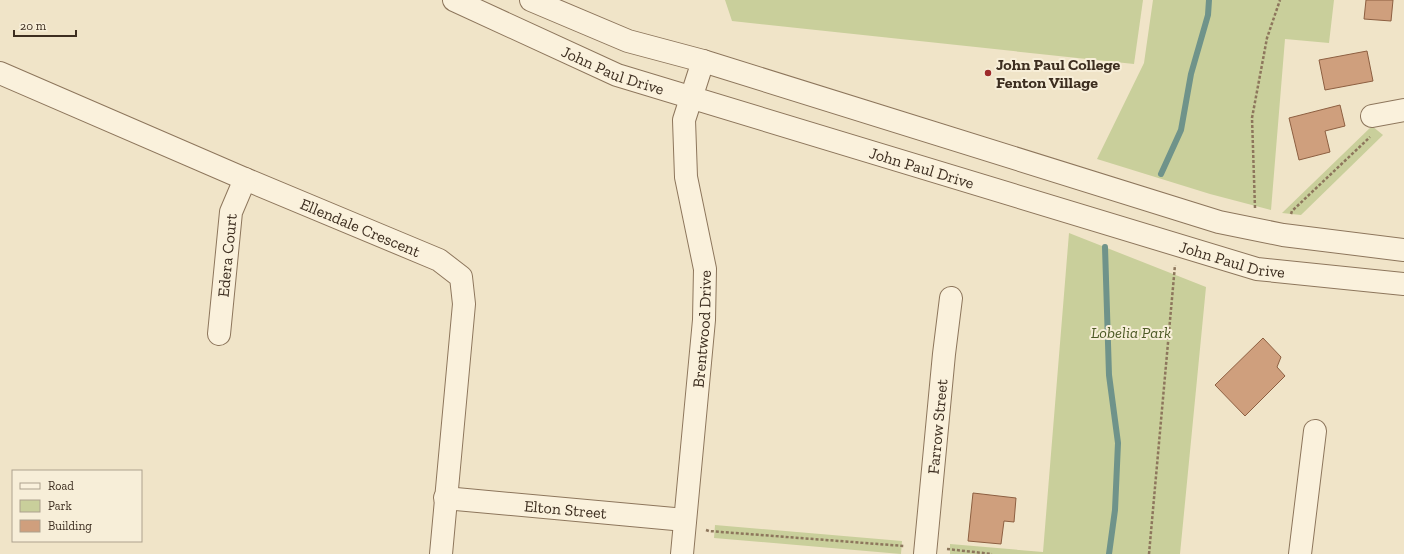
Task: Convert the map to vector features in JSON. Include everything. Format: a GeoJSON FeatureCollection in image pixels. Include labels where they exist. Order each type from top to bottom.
{"type":"FeatureCollection","features":[{"type":"Feature","properties":{"kind":"street","name":"John Paul Drive"},"geometry":{"type":"LineString","coordinates":[[454,0],[617,74],[1257,269],[1404,284]]}},
{"type":"Feature","properties":{"kind":"street","name":"John Paul Drive"},"geometry":{"type":"LineString","coordinates":[[531,0],[628,41],[703,61],[1211,219],[1283,235],[1404,250]]}},
{"type":"Feature","properties":{"kind":"street","name":"Brentwood Drive"},"geometry":{"type":"LineString","coordinates":[[682,554],[704,320],[705,269],[686,177],[684,120],[703,61]]}},
{"type":"Feature","properties":{"kind":"street","name":"Ellendale Crescent"},"geometry":{"type":"LineString","coordinates":[[0,73],[245,179],[439,260],[461,277],[464,304],[441,554]]}},
{"type":"Feature","properties":{"kind":"street"},"geometry":{"type":"LineString","coordinates":[[1372,116],[1404,110]]}},
{"type":"Feature","properties":{"kind":"street","name":"Edera Court"},"geometry":{"type":"LineString","coordinates":[[219,334],[231,212],[245,179]]}},
{"type":"Feature","properties":{"kind":"street","name":"Farrow Street"},"geometry":{"type":"LineString","coordinates":[[925,551],[950,298]]}},
{"type":"Feature","properties":{"kind":"street"},"geometry":{"type":"LineString","coordinates":[[1300,554],[1315,431]]}},
{"type":"Feature","properties":{"kind":"street","name":"Elton Street"},"geometry":{"type":"LineString","coordinates":[[445,498],[685,520]]}},
{"type":"Feature","properties":{"kind":"path"},"geometry":{"type":"LineString","coordinates":[[1252,228],[1255,212],[1252,118],[1267,38],[1280,0]]}},
{"type":"Feature","properties":{"kind":"path"},"geometry":{"type":"LineString","coordinates":[[1290,216],[1292,211],[1379,129],[1372,116]]}},
{"type":"Feature","properties":{"kind":"path"},"geometry":{"type":"LineString","coordinates":[[1149,554],[1177,245]]}},
{"type":"Feature","properties":{"kind":"path"},"geometry":{"type":"LineString","coordinates":[[685,520],[709,531],[925,551],[992,554]]}},
{"type":"Feature","properties":{"kind":"green space"},"geometry":{"type":"Polygon","coordinates":[[[725,0],[1143,0],[1134,64],[732,21],[725,0]]]}},
{"type":"Feature","properties":{"kind":"green space"},"geometry":{"type":"Polygon","coordinates":[[[1153,0],[1334,0],[1329,43],[1285,39],[1271,210],[1210,194],[1097,159],[1144,63],[1153,0]]]}},
{"type":"Feature","properties":{"kind":"green space"},"geometry":{"type":"Polygon","coordinates":[[[1372,126],[1383,135],[1301,215],[1282,213],[1372,126]]]}},
{"type":"Feature","properties":{"kind":"green space","name":"Lobelia Park"},"geometry":{"type":"Polygon","coordinates":[[[1069,233],[1206,287],[1180,554],[950,554],[950,544],[1043,552],[1069,233]]]}},
{"type":"Feature","properties":{"kind":"green space"},"geometry":{"type":"Polygon","coordinates":[[[715,525],[902,541],[901,554],[714,538],[715,525]]]}},
{"type":"Feature","properties":{"kind":"building"},"geometry":{"type":"Polygon","coordinates":[[[1366,0],[1393,0],[1391,21],[1364,19],[1366,0]]]}},
{"type":"Feature","properties":{"kind":"building"},"geometry":{"type":"Polygon","coordinates":[[[1367,51],[1373,81],[1325,90],[1319,60],[1367,51]]]}},
{"type":"Feature","properties":{"kind":"building"},"geometry":{"type":"Polygon","coordinates":[[[1340,105],[1345,126],[1325,131],[1330,152],[1299,160],[1289,118],[1340,105]]]}},
{"type":"Feature","properties":{"kind":"building"},"geometry":{"type":"Polygon","coordinates":[[[1263,338],[1281,357],[1277,367],[1285,376],[1245,416],[1215,385],[1263,338]]]}},
{"type":"Feature","properties":{"kind":"building"},"geometry":{"type":"Polygon","coordinates":[[[973,493],[1016,498],[1014,522],[1004,521],[1001,544],[968,541],[973,493]]]}},
{"type":"Feature","properties":{"kind":"waterway"},"geometry":{"type":"LineString","coordinates":[[1161,174],[1181,130],[1191,74],[1208,15],[1209,0]]}},
{"type":"Feature","properties":{"kind":"waterway"},"geometry":{"type":"LineString","coordinates":[[1105,247],[1109,375],[1118,443],[1115,510],[1109,554]]}},
{"type":"Feature","properties":{"kind":"place","name":"John Paul College Fenton Village"},"geometry":{"type":"Point","coordinates":[988,73]}}]}
